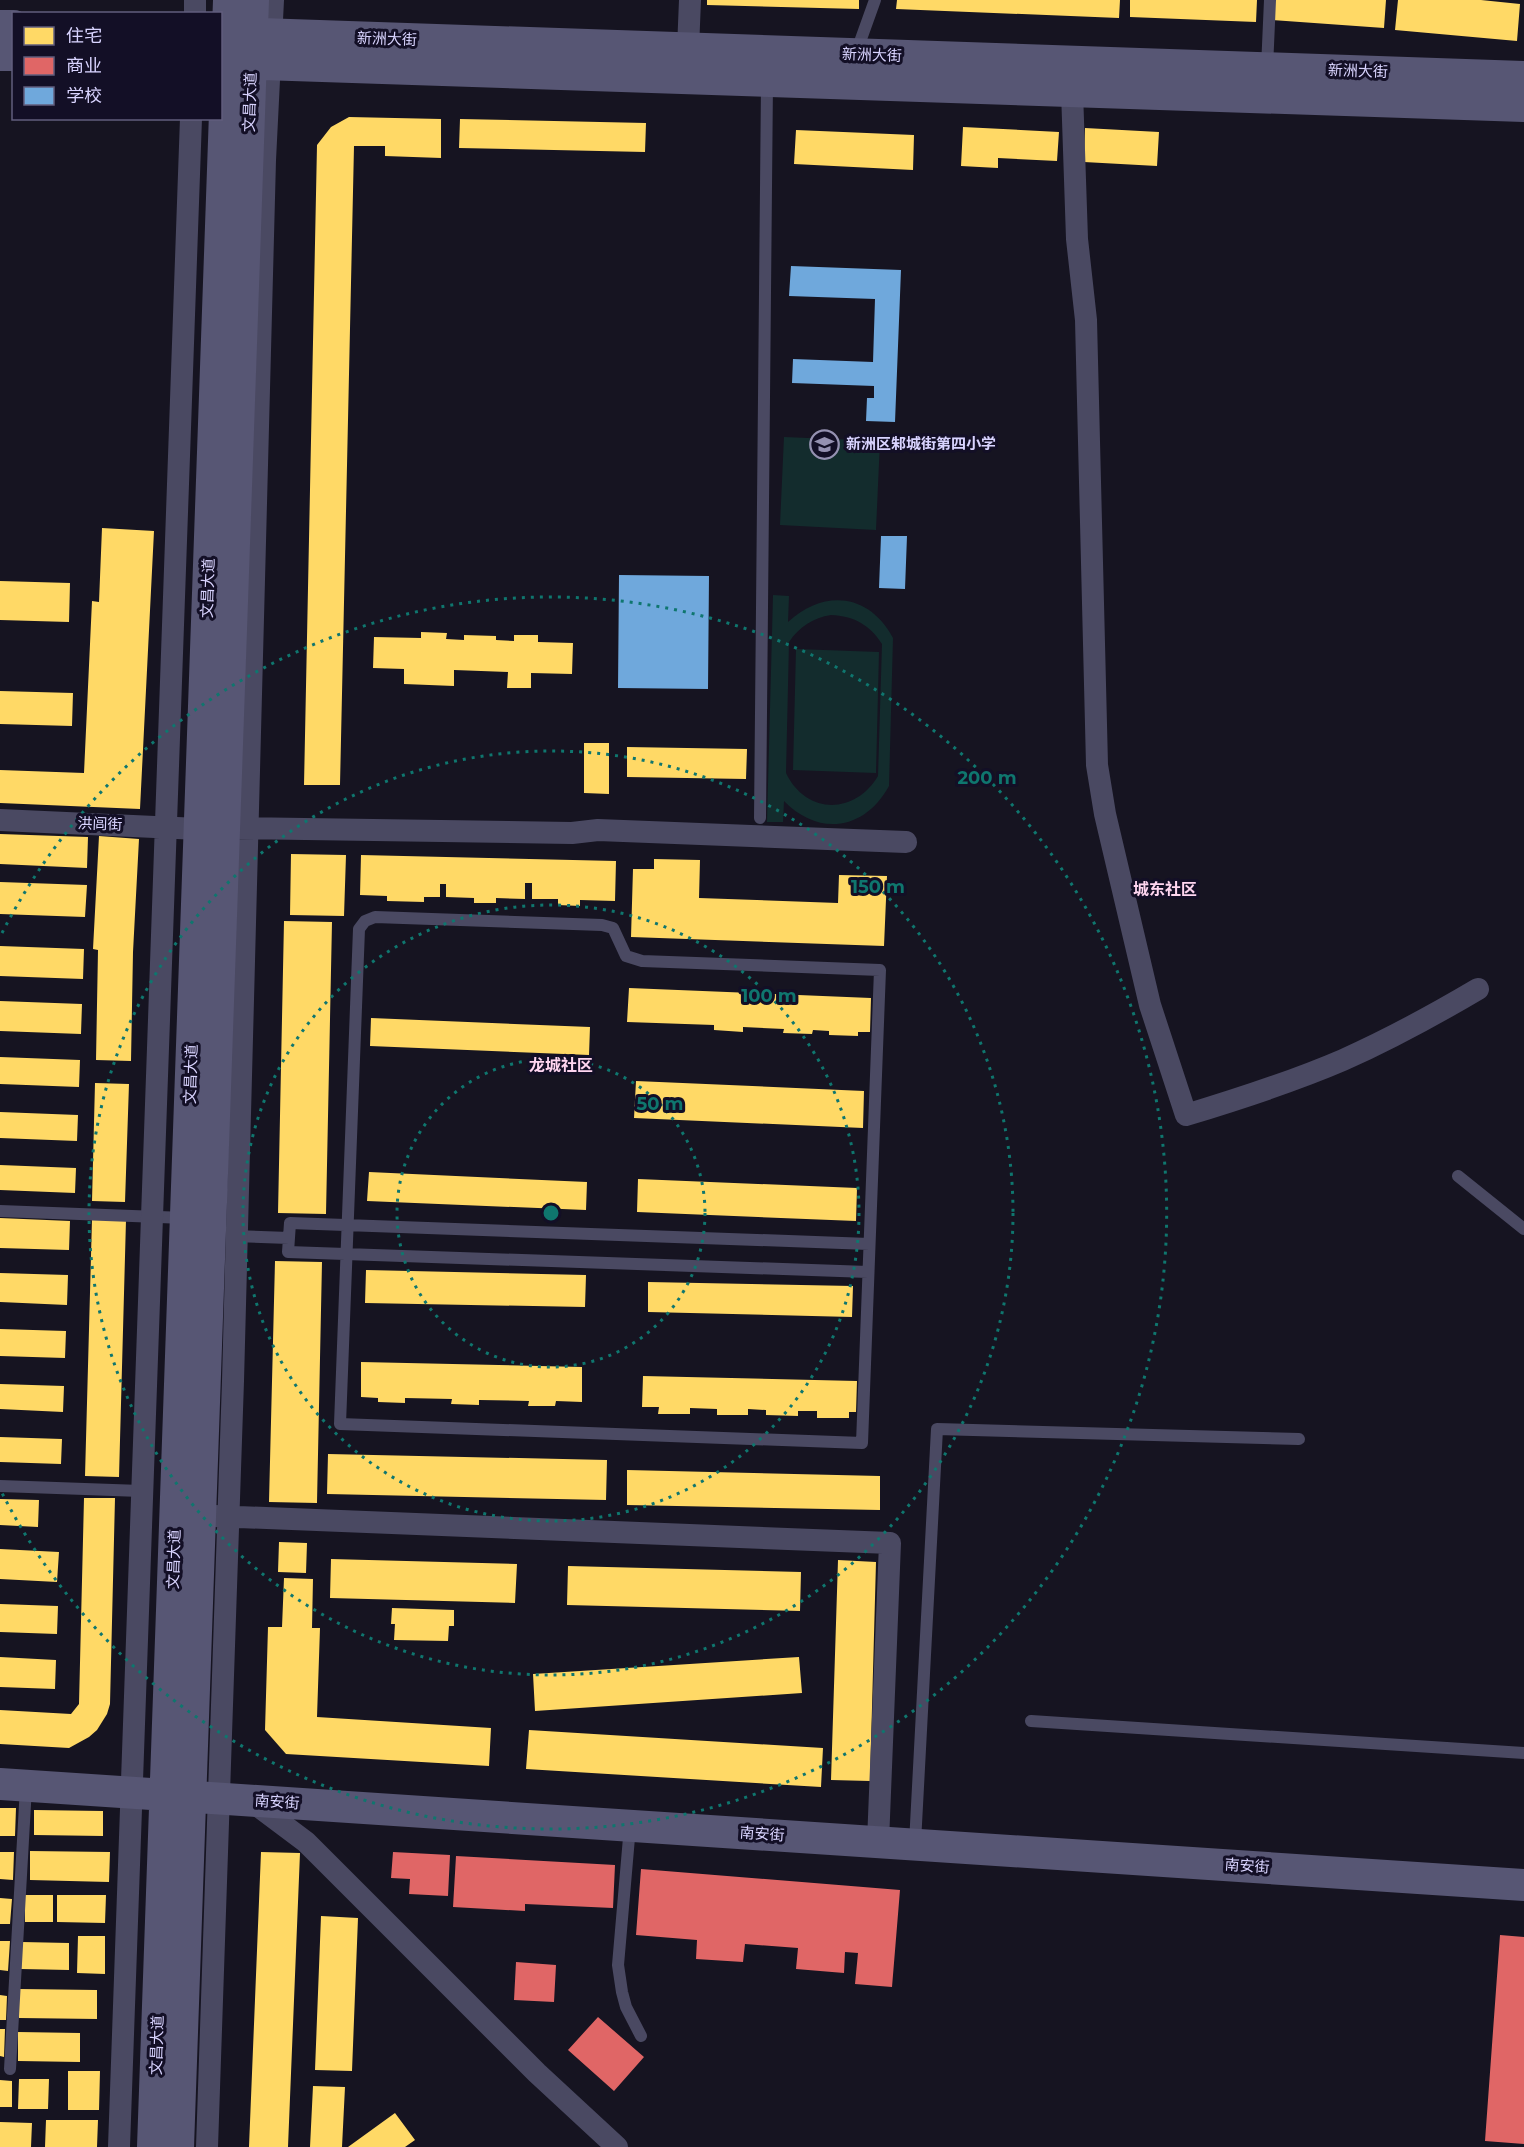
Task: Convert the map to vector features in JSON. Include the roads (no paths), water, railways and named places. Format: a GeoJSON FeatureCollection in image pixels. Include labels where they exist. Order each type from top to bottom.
{"type":"FeatureCollection","features":[{"type":"Feature","properties":{"kind":"main road","name":"文昌大道"},"geometry":{"type":"LineString","coordinates":[[229,0],[242,48]]}},
{"type":"Feature","properties":{"kind":"main road","name":"文昌大道"},"geometry":{"type":"LineString","coordinates":[[178,2147],[224,828],[242,48],[253,0]]}},
{"type":"Feature","properties":{"kind":"main road","name":"新洲大街"},"geometry":{"type":"LineString","coordinates":[[242,48],[688,49],[1524,77]]}},
{"type":"Feature","properties":{"kind":"main road","name":"新洲大街"},"geometry":{"type":"LineString","coordinates":[[242,48],[768,81],[1524,106]]}},
{"type":"Feature","properties":{"kind":"main road","name":"文昌大道"},"geometry":{"type":"LineString","coordinates":[[153,2147],[192,1796],[214,1516],[211,1230]]}},
{"type":"Feature","properties":{"kind":"main road","name":"南安街"},"geometry":{"type":"LineString","coordinates":[[13,1784],[1524,1885]]}},
{"type":"Feature","properties":{"kind":"street"},"geometry":{"type":"LineString","coordinates":[[224,828],[265,160],[242,48],[273,0]]}},
{"type":"Feature","properties":{"kind":"street"},"geometry":{"type":"LineString","coordinates":[[688,49],[690,0]]}},
{"type":"Feature","properties":{"kind":"street"},"geometry":{"type":"LineString","coordinates":[[1072,91],[1077,239],[1086,320],[1096,765],[1105,814],[1150,1005],[1186,1115],[1294,1080],[1343,1060],[1422,1022],[1478,989]]}},
{"type":"Feature","properties":{"kind":"street"},"geometry":{"type":"LineString","coordinates":[[119,2147],[191,120]]}},
{"type":"Feature","properties":{"kind":"street","name":"洪闾街"},"geometry":{"type":"LineString","coordinates":[[0,820],[224,828],[572,833],[598,830],[906,842]]}},
{"type":"Feature","properties":{"kind":"street"},"geometry":{"type":"LineString","coordinates":[[214,1516],[890,1543],[878,1842]]}},
{"type":"Feature","properties":{"kind":"street"},"geometry":{"type":"LineString","coordinates":[[192,1796],[207,2147]]}},
{"type":"Feature","properties":{"kind":"street"},"geometry":{"type":"LineString","coordinates":[[250,1800],[306,1842],[537,2073],[616,2147]]}},
{"type":"Feature","properties":{"kind":"lane"},"geometry":{"type":"LineString","coordinates":[[855,54],[875,0]]}},
{"type":"Feature","properties":{"kind":"lane"},"geometry":{"type":"LineString","coordinates":[[1268,68],[1269,0]]}},
{"type":"Feature","properties":{"kind":"lane"},"geometry":{"type":"LineString","coordinates":[[760,818],[768,81]]}},
{"type":"Feature","properties":{"kind":"lane"},"geometry":{"type":"LineString","coordinates":[[375,917],[602,925],[613,928],[626,956],[642,961],[880,970],[862,1443],[340,1424],[348,1225],[359,929],[365,921],[375,917]]}},
{"type":"Feature","properties":{"kind":"lane"},"geometry":{"type":"LineString","coordinates":[[1458,1176],[1524,1229]]}},
{"type":"Feature","properties":{"kind":"lane"},"geometry":{"type":"LineString","coordinates":[[0,1211],[151,1217],[211,1230],[289,1238]]}},
{"type":"Feature","properties":{"kind":"lane"},"geometry":{"type":"LineString","coordinates":[[868,1272],[288,1252],[290,1223],[869,1244]]}},
{"type":"Feature","properties":{"kind":"lane"},"geometry":{"type":"LineString","coordinates":[[915,1844],[937,1429],[1299,1439]]}},
{"type":"Feature","properties":{"kind":"lane"},"geometry":{"type":"LineString","coordinates":[[0,1486],[141,1491]]}},
{"type":"Feature","properties":{"kind":"lane"},"geometry":{"type":"LineString","coordinates":[[1031,1721],[1524,1753]]}},
{"type":"Feature","properties":{"kind":"lane"},"geometry":{"type":"LineString","coordinates":[[10,2069],[13,1784]]}},
{"type":"Feature","properties":{"kind":"lane"},"geometry":{"type":"LineString","coordinates":[[630,1825],[618,1965],[626,2007],[641,2036]]}},
{"type":"Feature","properties":{"kind":"place","name":"新洲区邾城街第四小学"},"geometry":{"type":"Point","coordinates":[825,444]}},
{"type":"Feature","properties":{"kind":"district","name":"城东社区"},"geometry":{"type":"Point","coordinates":[1165,889]}},
{"type":"Feature","properties":{"kind":"district","name":"龙城社区"},"geometry":{"type":"Point","coordinates":[561,1065]}}]}
